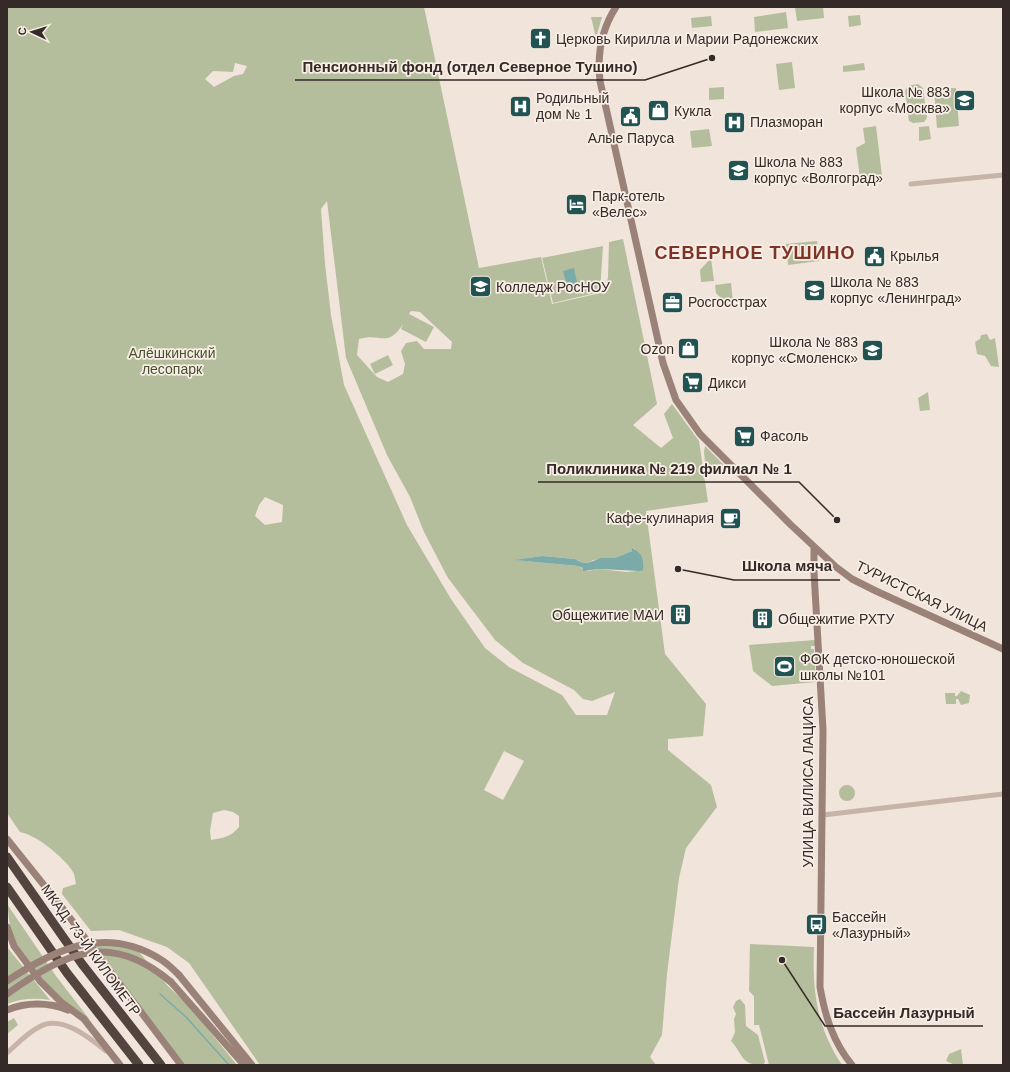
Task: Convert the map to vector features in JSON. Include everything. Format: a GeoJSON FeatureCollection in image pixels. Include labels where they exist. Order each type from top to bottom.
{"type":"FeatureCollection","features":[{"type":"Feature","properties":{"kind":"highway","name":"МКАД, 73-Й КИЛОМЕТР"},"geometry":{"type":"LineString","coordinates":[[7,857],[82,964],[158,1061]]}},
{"type":"Feature","properties":{"kind":"highway"},"geometry":{"type":"LineString","coordinates":[[7,887],[67,973],[139,1065]]}},
{"type":"Feature","properties":{"kind":"main road"},"geometry":{"type":"LineString","coordinates":[[616,7],[603,37],[598,56],[599,68],[610,132],[667,377],[676,400],[700,434],[814,547]]}},
{"type":"Feature","properties":{"kind":"main road","name":"ТУРИСТСКАЯ УЛИЦА"},"geometry":{"type":"LineString","coordinates":[[814,547],[844,573],[858,582],[1003,649]]}},
{"type":"Feature","properties":{"kind":"main road","name":"УЛИЦА ВИЛИСА ЛАЦИСА"},"geometry":{"type":"LineString","coordinates":[[814,547],[814,572],[823,730],[820,987],[822,1003],[832,1033],[842,1053],[852,1065]]}},
{"type":"Feature","properties":{"kind":"main road"},"geometry":{"type":"LineString","coordinates":[[7,840],[67,914],[181,1065]]}},
{"type":"Feature","properties":{"kind":"main road"},"geometry":{"type":"LineString","coordinates":[[7,927],[14,946],[40,981],[61,1002],[91,1026],[120,1065]]}},
{"type":"Feature","properties":{"kind":"main road"},"geometry":{"type":"LineString","coordinates":[[7,981],[30,966],[62,950],[81,944],[100,943],[122,945],[144,951],[161,959],[179,974],[252,1065]]}},
{"type":"Feature","properties":{"kind":"main road"},"geometry":{"type":"LineString","coordinates":[[7,994],[35,974],[56,963],[83,953],[103,952],[129,956],[155,968],[171,982],[244,1065]]}},
{"type":"Feature","properties":{"kind":"main road"},"geometry":{"type":"LineString","coordinates":[[7,1010],[18,1005],[38,1004],[54,1006],[77,1014]]}},
{"type":"Feature","properties":{"kind":"street"},"geometry":{"type":"LineString","coordinates":[[911,184],[1003,175]]}},
{"type":"Feature","properties":{"kind":"street"},"geometry":{"type":"LineString","coordinates":[[823,815],[1003,794]]}},
{"type":"Feature","properties":{"kind":"street"},"geometry":{"type":"LineString","coordinates":[[7,1053],[40,1026],[62,1025],[82,1033],[113,1057]]}},
{"type":"Feature","properties":{"kind":"green space","name":"Алёшкинский лесопарк"},"geometry":{"type":"Polygon","coordinates":[[[7,7],[424,7],[479,268],[541,257],[552,304],[605,292],[608,277],[609,242],[623,239],[657,404],[633,425],[661,448],[673,438],[664,414],[672,404],[699,441],[708,502],[646,511],[665,654],[706,704],[703,736],[668,739],[668,750],[711,785],[717,807],[686,848],[679,878],[667,974],[662,1035],[650,1057],[656,1065],[260,1065],[189,963],[167,947],[119,930],[91,931],[62,894],[63,888],[76,884],[74,873],[57,854],[33,837],[20,832],[7,813],[7,7]],[[235,63],[233,72],[213,71],[205,79],[214,87],[234,76],[243,74],[247,66],[235,63]],[[327,201],[321,209],[331,315],[344,385],[407,525],[451,599],[485,648],[509,667],[562,695],[576,715],[607,715],[615,692],[592,701],[583,699],[574,690],[523,663],[495,640],[448,578],[424,532],[410,497],[387,455],[346,358],[327,201]],[[411,311],[409,314],[434,327],[426,342],[401,329],[403,324],[397,332],[388,338],[367,337],[359,339],[357,355],[377,377],[388,382],[403,374],[405,364],[401,351],[406,343],[417,341],[424,349],[451,349],[452,342],[420,312],[411,311]],[[265,497],[259,505],[255,516],[265,525],[282,522],[283,505],[265,497]],[[631,547],[632,551],[615,558],[593,560],[589,563],[580,562],[575,559],[542,556],[516,560],[578,566],[588,571],[599,569],[627,572],[636,571],[635,549],[631,547]],[[504,751],[484,790],[503,800],[524,761],[504,751]],[[224,810],[213,813],[210,831],[211,840],[230,835],[239,827],[239,816],[233,812],[224,810]]]}},
{"type":"Feature","properties":{"kind":"green space"},"geometry":{"type":"Polygon","coordinates":[[[795,7],[823,7],[824,18],[797,21],[795,7]]]}},
{"type":"Feature","properties":{"kind":"green space"},"geometry":{"type":"Polygon","coordinates":[[[786,12],[788,28],[755,32],[754,17],[786,12]]]}},
{"type":"Feature","properties":{"kind":"green space"},"geometry":{"type":"Polygon","coordinates":[[[860,15],[861,25],[849,27],[848,16],[860,15]]]}},
{"type":"Feature","properties":{"kind":"green space"},"geometry":{"type":"Polygon","coordinates":[[[711,16],[712,26],[692,28],[691,18],[711,16]]]}},
{"type":"Feature","properties":{"kind":"green space"},"geometry":{"type":"Polygon","coordinates":[[[591,17],[602,17],[596,38],[591,17]]]}},
{"type":"Feature","properties":{"kind":"green space"},"geometry":{"type":"Polygon","coordinates":[[[792,62],[795,88],[779,90],[776,64],[792,62]]]}},
{"type":"Feature","properties":{"kind":"green space"},"geometry":{"type":"Polygon","coordinates":[[[864,63],[865,70],[843,72],[843,66],[864,63]]]}},
{"type":"Feature","properties":{"kind":"green space"},"geometry":{"type":"Polygon","coordinates":[[[918,84],[923,88],[927,118],[924,122],[913,123],[909,121],[905,91],[908,86],[918,84]]]}},
{"type":"Feature","properties":{"kind":"green space"},"geometry":{"type":"Polygon","coordinates":[[[724,87],[724,99],[709,100],[709,88],[724,87]]]}},
{"type":"Feature","properties":{"kind":"green space"},"geometry":{"type":"Polygon","coordinates":[[[956,88],[959,126],[937,128],[934,89],[956,88]]]}},
{"type":"Feature","properties":{"kind":"green space"},"geometry":{"type":"Polygon","coordinates":[[[876,126],[882,176],[860,178],[856,148],[865,143],[863,128],[876,126]]]}},
{"type":"Feature","properties":{"kind":"green space"},"geometry":{"type":"Polygon","coordinates":[[[929,126],[931,139],[919,141],[919,127],[929,126]]]}},
{"type":"Feature","properties":{"kind":"green space"},"geometry":{"type":"Polygon","coordinates":[[[709,129],[712,146],[692,148],[690,131],[709,129]]]}},
{"type":"Feature","properties":{"kind":"green space"},"geometry":{"type":"Polygon","coordinates":[[[817,241],[819,261],[788,265],[786,244],[817,241]]]}},
{"type":"Feature","properties":{"kind":"green space"},"geometry":{"type":"Polygon","coordinates":[[[603,246],[600,292],[553,303],[542,258],[603,246]]]}},
{"type":"Feature","properties":{"kind":"green space"},"geometry":{"type":"Polygon","coordinates":[[[711,258],[714,281],[701,282],[700,270],[711,258]]]}},
{"type":"Feature","properties":{"kind":"green space"},"geometry":{"type":"Polygon","coordinates":[[[909,276],[910,284],[897,286],[897,277],[909,276]]]}},
{"type":"Feature","properties":{"kind":"green space"},"geometry":{"type":"Polygon","coordinates":[[[731,283],[733,302],[726,303],[716,293],[715,285],[731,283]]]}},
{"type":"Feature","properties":{"kind":"green space"},"geometry":{"type":"Polygon","coordinates":[[[987,334],[990,340],[995,338],[999,367],[991,366],[985,356],[977,354],[975,342],[980,339],[981,335],[987,334]]]}},
{"type":"Feature","properties":{"kind":"green space"},"geometry":{"type":"Polygon","coordinates":[[[388,355],[393,365],[375,374],[370,364],[388,355]]]}},
{"type":"Feature","properties":{"kind":"green space"},"geometry":{"type":"Polygon","coordinates":[[[928,392],[930,410],[920,411],[918,398],[928,392]]]}},
{"type":"Feature","properties":{"kind":"green space"},"geometry":{"type":"Polygon","coordinates":[[[705,446],[727,468],[726,469],[706,472],[704,452],[705,446]]]}},
{"type":"Feature","properties":{"kind":"green space"},"geometry":{"type":"Polygon","coordinates":[[[709,513],[710,521],[695,523],[694,515],[709,513]]]}},
{"type":"Feature","properties":{"kind":"green space","name":"ФОК детско-юношеской школы №101"},"geometry":{"type":"Polygon","coordinates":[[[815,640],[816,646],[811,646],[811,649],[814,649],[816,682],[772,686],[753,671],[749,645],[815,640]]]}},
{"type":"Feature","properties":{"kind":"green space"},"geometry":{"type":"Polygon","coordinates":[[[961,691],[970,695],[969,703],[961,705],[958,699],[956,699],[956,704],[946,704],[945,693],[955,693],[955,696],[957,696],[961,691]]]}},
{"type":"Feature","properties":{"kind":"green space"},"geometry":{"type":"Polygon","coordinates":[[[847,785],[853,787],[855,793],[853,799],[847,801],[841,799],[839,793],[841,787],[847,785]]]}},
{"type":"Feature","properties":{"kind":"green space"},"geometry":{"type":"Polygon","coordinates":[[[7,904],[56,976],[90,1020],[63,1000],[44,981],[23,954],[11,934],[7,904]]]}},
{"type":"Feature","properties":{"kind":"green space"},"geometry":{"type":"Polygon","coordinates":[[[91,939],[132,944],[168,986],[189,1006],[237,1065],[184,1065],[91,939]]]}},
{"type":"Feature","properties":{"kind":"green space"},"geometry":{"type":"Polygon","coordinates":[[[750,944],[814,947],[814,978],[818,1008],[827,1037],[842,1065],[769,1065],[759,1025],[754,1025],[754,996],[749,991],[750,944]]]}},
{"type":"Feature","properties":{"kind":"green space"},"geometry":{"type":"Polygon","coordinates":[[[7,947],[50,1000],[28,999],[7,1004],[7,947]]]}},
{"type":"Feature","properties":{"kind":"green space"},"geometry":{"type":"Polygon","coordinates":[[[740,999],[745,1005],[746,1026],[758,1035],[765,1062],[763,1065],[756,1065],[746,1061],[731,1041],[735,1032],[734,1019],[736,1014],[733,1007],[736,1001],[740,999]]]}},
{"type":"Feature","properties":{"kind":"green space"},"geometry":{"type":"Polygon","coordinates":[[[14,1018],[18,1025],[7,1034],[7,1022],[14,1018]]]}},
{"type":"Feature","properties":{"kind":"green space"},"geometry":{"type":"Polygon","coordinates":[[[961,1049],[963,1065],[955,1065],[946,1061],[949,1054],[961,1049]]]}},
{"type":"Feature","properties":{"kind":"water"},"geometry":{"type":"Polygon","coordinates":[[[574,268],[578,287],[568,289],[563,271],[574,268]]]}},
{"type":"Feature","properties":{"kind":"water"},"geometry":{"type":"Polygon","coordinates":[[[631,547],[641,556],[643,561],[643,570],[599,569],[583,571],[583,568],[578,566],[514,560],[542,556],[575,559],[580,562],[588,563],[601,558],[615,558],[632,551],[631,547]]]}},
{"type":"Feature","properties":{"kind":"waterway"},"geometry":{"type":"LineString","coordinates":[[160,994],[186,1017],[229,1065]]}},
{"type":"Feature","properties":{"kind":"place","name":"Церковь Кирилла и Марии Радонежских"},"geometry":{"type":"Point","coordinates":[540,39]}},
{"type":"Feature","properties":{"kind":"place","name":"Пенсионный фонд (отдел Северное Тушино)"},"geometry":{"type":"Point","coordinates":[712,58]}},
{"type":"Feature","properties":{"kind":"place","name":"Школа № 883 корпус «Москва»"},"geometry":{"type":"Point","coordinates":[965,100]}},
{"type":"Feature","properties":{"kind":"place","name":"Родильный дом № 1"},"geometry":{"type":"Point","coordinates":[521,106]}},
{"type":"Feature","properties":{"kind":"place","name":"Кукла"},"geometry":{"type":"Point","coordinates":[659,111]}},
{"type":"Feature","properties":{"kind":"place","name":"Алые Паруса"},"geometry":{"type":"Point","coordinates":[631,116]}},
{"type":"Feature","properties":{"kind":"place","name":"Плазморан"},"geometry":{"type":"Point","coordinates":[735,122]}},
{"type":"Feature","properties":{"kind":"place","name":"Школа № 883 корпус «Волгоград»"},"geometry":{"type":"Point","coordinates":[738,170]}},
{"type":"Feature","properties":{"kind":"place","name":"Парк-отель «Велес»"},"geometry":{"type":"Point","coordinates":[577,204]}},
{"type":"Feature","properties":{"kind":"place","name":"Крылья"},"geometry":{"type":"Point","coordinates":[874,256]}},
{"type":"Feature","properties":{"kind":"place","name":"Колледж РосНОУ"},"geometry":{"type":"Point","coordinates":[480,287]}},
{"type":"Feature","properties":{"kind":"place","name":"Школа № 883 корпус «Ленинград»"},"geometry":{"type":"Point","coordinates":[814,290]}},
{"type":"Feature","properties":{"kind":"place","name":"Росгосстрах"},"geometry":{"type":"Point","coordinates":[673,302]}},
{"type":"Feature","properties":{"kind":"place","name":"Ozon"},"geometry":{"type":"Point","coordinates":[689,349]}},
{"type":"Feature","properties":{"kind":"place","name":"Школа № 883 корпус «Смоленск»"},"geometry":{"type":"Point","coordinates":[873,350]}},
{"type":"Feature","properties":{"kind":"place","name":"Дикси"},"geometry":{"type":"Point","coordinates":[692,383]}},
{"type":"Feature","properties":{"kind":"place","name":"Фасоль"},"geometry":{"type":"Point","coordinates":[744,436]}},
{"type":"Feature","properties":{"kind":"place","name":"Кафе-кулинария"},"geometry":{"type":"Point","coordinates":[730,518]}},
{"type":"Feature","properties":{"kind":"place","name":"Поликлиника № 219 филиал № 1"},"geometry":{"type":"Point","coordinates":[837,520]}},
{"type":"Feature","properties":{"kind":"place","name":"Школа мяча"},"geometry":{"type":"Point","coordinates":[678,569]}},
{"type":"Feature","properties":{"kind":"place","name":"Общежитие МАИ"},"geometry":{"type":"Point","coordinates":[680,615]}},
{"type":"Feature","properties":{"kind":"place","name":"Общежитие РХТУ"},"geometry":{"type":"Point","coordinates":[763,619]}},
{"type":"Feature","properties":{"kind":"place","name":"ФОК детско-юношеской школы №101"},"geometry":{"type":"Point","coordinates":[784,667]}},
{"type":"Feature","properties":{"kind":"place","name":"Бассейн «Лазурный»"},"geometry":{"type":"Point","coordinates":[816,925]}},
{"type":"Feature","properties":{"kind":"place","name":"Бассейн Лазурный"},"geometry":{"type":"Point","coordinates":[782,960]}},
{"type":"Feature","properties":{"kind":"district","name":"СЕВЕРНОЕ ТУШИНО"},"geometry":{"type":"Point","coordinates":[755,253]}}]}
